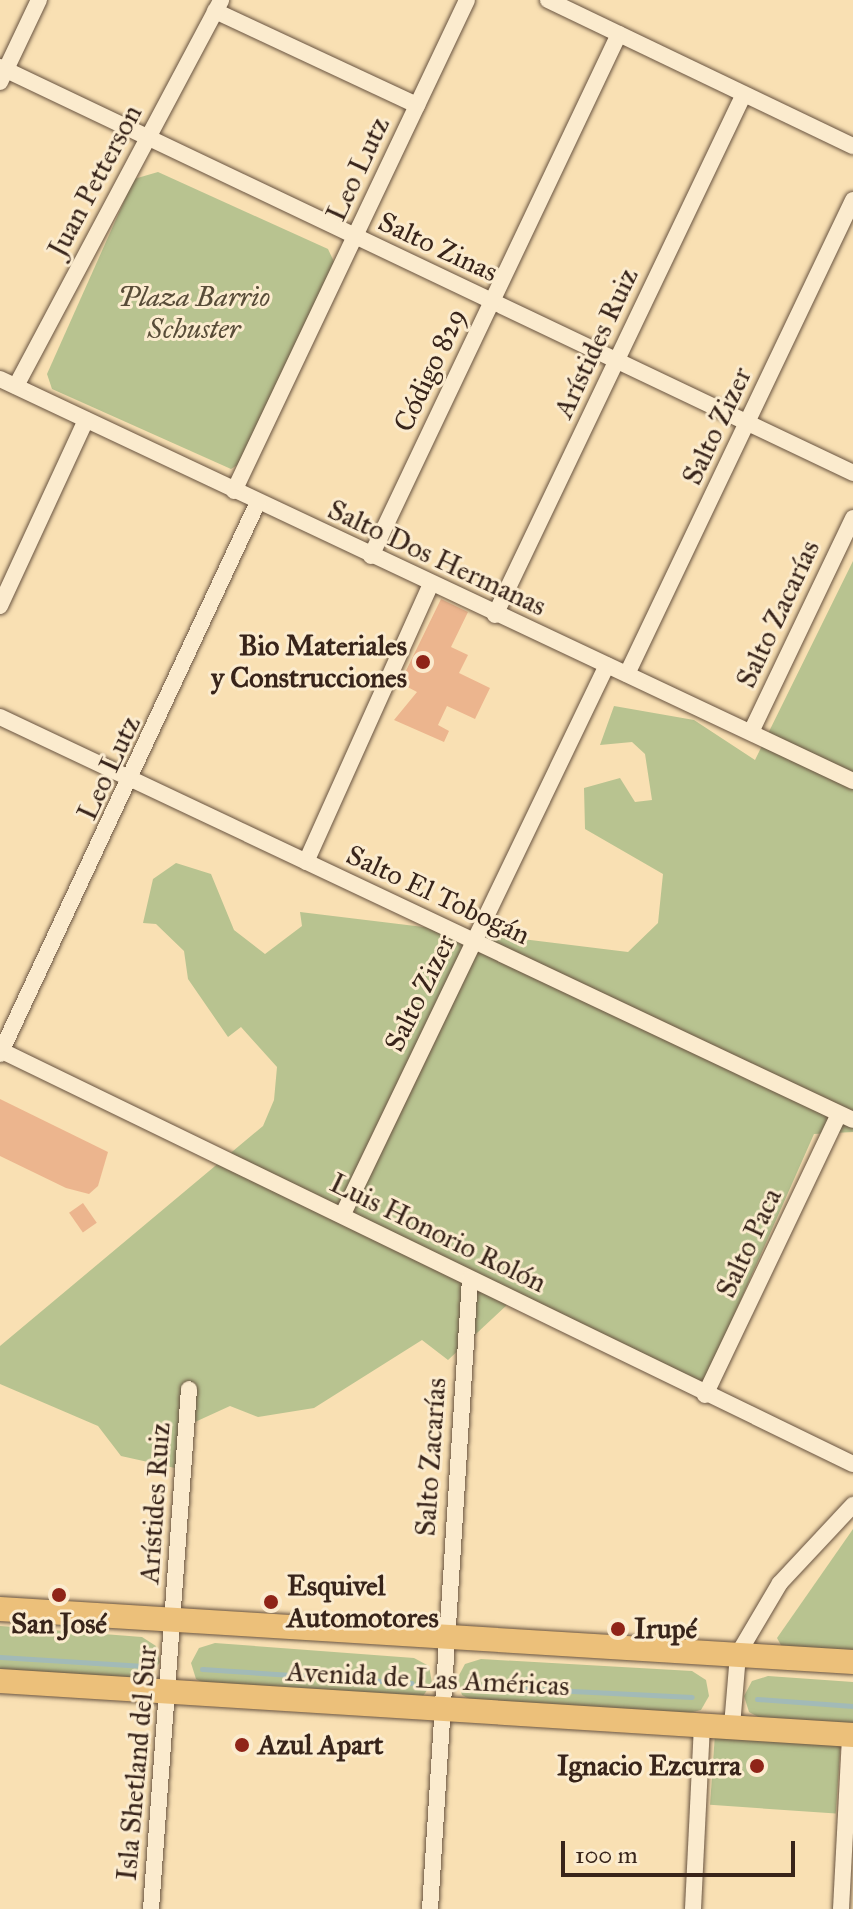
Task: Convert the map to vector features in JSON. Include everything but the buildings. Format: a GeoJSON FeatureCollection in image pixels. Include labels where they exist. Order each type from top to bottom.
{"type":"FeatureCollection","features":[{"type":"Feature","properties":{"kind":"main road","name":"Avenida de Las Américas"},"geometry":{"type":"LineString","coordinates":[[0,1609],[853,1662]]}},
{"type":"Feature","properties":{"kind":"main road","name":"Avenida de Las Américas"},"geometry":{"type":"LineString","coordinates":[[0,1681],[852,1735]]}},
{"type":"Feature","properties":{"kind":"street"},"geometry":{"type":"LineString","coordinates":[[2,73],[39,0]]}},
{"type":"Feature","properties":{"kind":"street","name":"Leo Lutz"},"geometry":{"type":"LineString","coordinates":[[234,491],[467,0]]}},
{"type":"Feature","properties":{"kind":"street"},"geometry":{"type":"LineString","coordinates":[[548,0],[853,146]]}},
{"type":"Feature","properties":{"kind":"street"},"geometry":{"type":"LineString","coordinates":[[218,6],[417,105]]}},
{"type":"Feature","properties":{"kind":"street","name":"Juan Petterson"},"geometry":{"type":"LineString","coordinates":[[8,382],[218,6]]}},
{"type":"Feature","properties":{"kind":"street","name":"Código 829"},"geometry":{"type":"LineString","coordinates":[[371,556],[619,34]]}},
{"type":"Feature","properties":{"kind":"street","name":"Salto Zinas"},"geometry":{"type":"LineString","coordinates":[[2,73],[147,137],[853,473]]}},
{"type":"Feature","properties":{"kind":"street","name":"Arístides Ruiz"},"geometry":{"type":"LineString","coordinates":[[495,615],[744,94]]}},
{"type":"Feature","properties":{"kind":"street","name":"Salto Zizer"},"geometry":{"type":"LineString","coordinates":[[627,674],[853,200]]}},
{"type":"Feature","properties":{"kind":"street","name":"Salto Dos Hermanas"},"geometry":{"type":"LineString","coordinates":[[8,382],[495,615],[853,781]]}},
{"type":"Feature","properties":{"kind":"street"},"geometry":{"type":"LineString","coordinates":[[0,606],[86,420]]}},
{"type":"Feature","properties":{"kind":"street","name":"Leo Lutz"},"geometry":{"type":"LineString","coordinates":[[1,1052],[133,780],[258,502]]}},
{"type":"Feature","properties":{"kind":"street","name":"Salto Zacarías"},"geometry":{"type":"LineString","coordinates":[[751,732],[853,518]]}},
{"type":"Feature","properties":{"kind":"street"},"geometry":{"type":"LineString","coordinates":[[306,862],[431,584]]}},
{"type":"Feature","properties":{"kind":"street","name":"Salto Zizer"},"geometry":{"type":"LineString","coordinates":[[343,1214],[607,665]]}},
{"type":"Feature","properties":{"kind":"street","name":"Salto El Tobogán"},"geometry":{"type":"LineString","coordinates":[[0,717],[846,1117]]}},
{"type":"Feature","properties":{"kind":"street","name":"Luis Honorio Rolón"},"geometry":{"type":"LineString","coordinates":[[1,1052],[343,1214],[705,1395],[853,1464]]}},
{"type":"Feature","properties":{"kind":"street","name":"Salto Paca"},"geometry":{"type":"LineString","coordinates":[[705,1395],[846,1117]]}},
{"type":"Feature","properties":{"kind":"street","name":"Salto Zacarías"},"geometry":{"type":"LineString","coordinates":[[430,1909],[470,1279]]}},
{"type":"Feature","properties":{"kind":"street","name":"Arístides Ruiz"},"geometry":{"type":"LineString","coordinates":[[174,1621],[189,1389]]}},
{"type":"Feature","properties":{"kind":"street"},"geometry":{"type":"LineString","coordinates":[[732,1726],[738,1654],[780,1583],[853,1505]]}},
{"type":"Feature","properties":{"kind":"street","name":"Isla Shetland del Sur"},"geometry":{"type":"LineString","coordinates":[[151,1909],[174,1621]]}},
{"type":"Feature","properties":{"kind":"street"},"geometry":{"type":"LineString","coordinates":[[693,1909],[702,1726]]}},
{"type":"Feature","properties":{"kind":"street"},"geometry":{"type":"LineString","coordinates":[[841,1909],[852,1735]]}},
{"type":"Feature","properties":{"kind":"green space","name":"Plaza Barrio Schuster"},"geometry":{"type":"Polygon","coordinates":[[[158,172],[328,249],[336,266],[247,459],[231,469],[52,389],[47,374],[134,179],[158,172]]]}},
{"type":"Feature","properties":{"kind":"green space"},"geometry":{"type":"Polygon","coordinates":[[[853,561],[853,1132],[814,1134],[701,1390],[508,1304],[448,1360],[422,1340],[314,1408],[258,1417],[230,1406],[195,1422],[175,1468],[121,1456],[98,1426],[0,1384],[0,1346],[263,1126],[274,1100],[277,1067],[241,1027],[228,1037],[188,979],[184,951],[156,924],[143,923],[153,879],[176,863],[211,874],[234,930],[265,954],[302,926],[300,912],[628,952],[658,923],[663,874],[585,829],[584,788],[620,778],[635,802],[652,800],[645,754],[632,742],[600,745],[614,706],[694,720],[755,760],[853,561]]]}},
{"type":"Feature","properties":{"kind":"green space"},"geometry":{"type":"Polygon","coordinates":[[[853,1529],[853,1652],[782,1647],[777,1638],[853,1529]]]}},
{"type":"Feature","properties":{"kind":"green space"},"geometry":{"type":"Polygon","coordinates":[[[0,1626],[142,1637],[156,1646],[160,1662],[151,1676],[135,1679],[0,1670],[0,1626]]]}},
{"type":"Feature","properties":{"kind":"green space"},"geometry":{"type":"Polygon","coordinates":[[[215,1643],[414,1658],[429,1666],[432,1683],[423,1696],[211,1687],[196,1679],[191,1663],[199,1648],[215,1643]]]}},
{"type":"Feature","properties":{"kind":"green space"},"geometry":{"type":"Polygon","coordinates":[[[481,1659],[692,1671],[706,1680],[709,1696],[701,1710],[685,1714],[477,1703],[462,1695],[457,1679],[465,1664],[481,1659]]]}},
{"type":"Feature","properties":{"kind":"green space"},"geometry":{"type":"Polygon","coordinates":[[[768,1676],[853,1682],[853,1726],[764,1720],[749,1712],[744,1696],[752,1681],[768,1676]]]}},
{"type":"Feature","properties":{"kind":"green space"},"geometry":{"type":"Polygon","coordinates":[[[715,1734],[841,1743],[836,1814],[710,1805],[715,1734]]]}},
{"type":"Feature","properties":{"kind":"waterway"},"geometry":{"type":"LineString","coordinates":[[0,1657],[144,1666]]}},
{"type":"Feature","properties":{"kind":"waterway"},"geometry":{"type":"LineString","coordinates":[[202,1669],[412,1683]]}},
{"type":"Feature","properties":{"kind":"waterway"},"geometry":{"type":"LineString","coordinates":[[475,1686],[692,1697]]}},
{"type":"Feature","properties":{"kind":"waterway"},"geometry":{"type":"LineString","coordinates":[[757,1699],[853,1706]]}},
{"type":"Feature","properties":{"kind":"place","name":"Bio Materiales y Construcciones"},"geometry":{"type":"Point","coordinates":[423,662]}},
{"type":"Feature","properties":{"kind":"place","name":"San José"},"geometry":{"type":"Point","coordinates":[59,1595]}},
{"type":"Feature","properties":{"kind":"place","name":"Esquivel Automotores"},"geometry":{"type":"Point","coordinates":[271,1602]}},
{"type":"Feature","properties":{"kind":"place","name":"Irupé"},"geometry":{"type":"Point","coordinates":[618,1629]}},
{"type":"Feature","properties":{"kind":"place","name":"Azul Apart"},"geometry":{"type":"Point","coordinates":[242,1745]}},
{"type":"Feature","properties":{"kind":"place","name":"Ignacio Ezcurra"},"geometry":{"type":"Point","coordinates":[757,1766]}}]}
